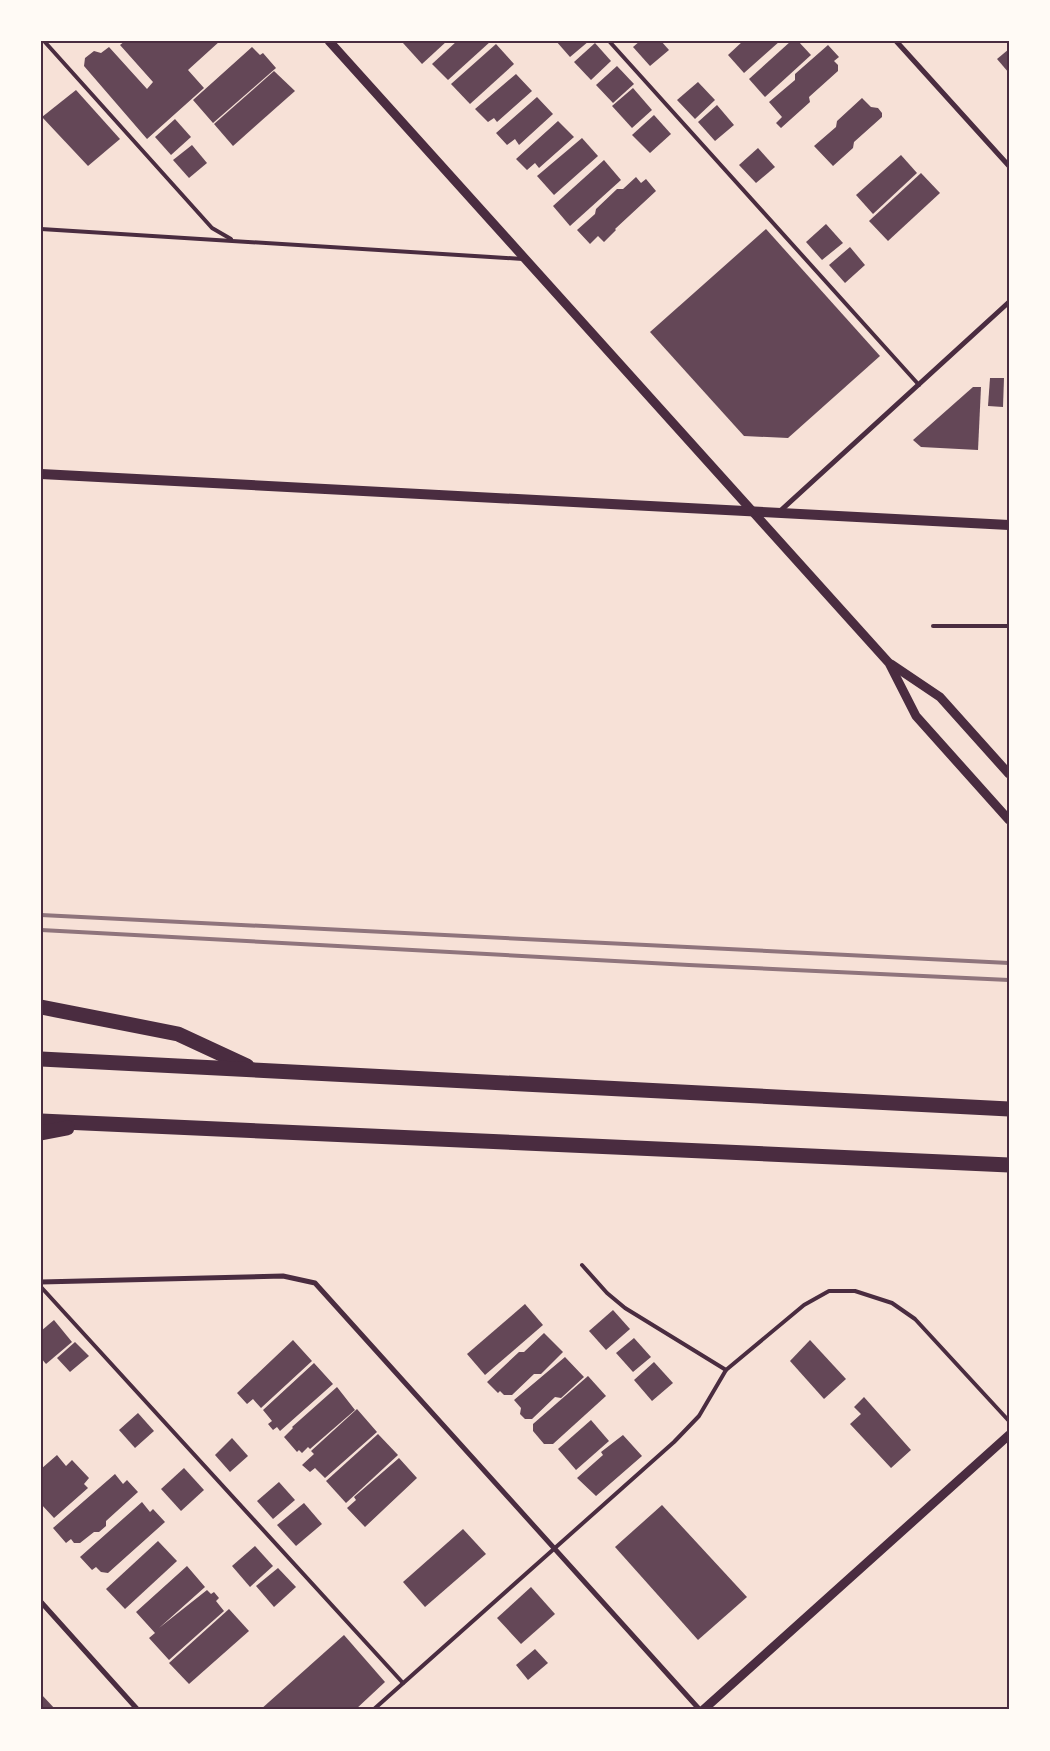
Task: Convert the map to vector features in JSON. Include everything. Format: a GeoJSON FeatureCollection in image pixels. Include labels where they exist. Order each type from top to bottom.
{"type":"FeatureCollection","features":[{"type":"Feature","properties":{"kind":"highway"},"geometry":{"type":"LineString","coordinates":[[41,1007],[178,1034],[256,1070]]}},
{"type":"Feature","properties":{"kind":"highway"},"geometry":{"type":"LineString","coordinates":[[41,1059],[1009,1109]]}},
{"type":"Feature","properties":{"kind":"highway"},"geometry":{"type":"LineString","coordinates":[[41,1121],[1009,1166]]}},
{"type":"Feature","properties":{"kind":"highway"},"geometry":{"type":"LineString","coordinates":[[41,1133],[85,1124]]}},
{"type":"Feature","properties":{"kind":"main road"},"geometry":{"type":"LineString","coordinates":[[41,474],[1009,525]]}},
{"type":"Feature","properties":{"kind":"street"},"geometry":{"type":"LineString","coordinates":[[329,41],[889,663],[940,697],[1009,774]]}},
{"type":"Feature","properties":{"kind":"street"},"geometry":{"type":"LineString","coordinates":[[896,41],[1009,166]]}},
{"type":"Feature","properties":{"kind":"street"},"geometry":{"type":"LineString","coordinates":[[778,513],[1009,302]]}},
{"type":"Feature","properties":{"kind":"street"},"geometry":{"type":"LineString","coordinates":[[889,663],[916,716],[1009,820]]}},
{"type":"Feature","properties":{"kind":"street"},"geometry":{"type":"LineString","coordinates":[[41,1282],[282,1276],[315,1283],[701,1710],[1009,1435]]}},
{"type":"Feature","properties":{"kind":"street"},"geometry":{"type":"LineString","coordinates":[[41,1602],[138,1710]]}},
{"type":"Feature","properties":{"kind":"lane"},"geometry":{"type":"LineString","coordinates":[[44,41],[212,228],[233,241]]}},
{"type":"Feature","properties":{"kind":"lane"},"geometry":{"type":"LineString","coordinates":[[609,41],[919,385]]}},
{"type":"Feature","properties":{"kind":"lane"},"geometry":{"type":"LineString","coordinates":[[41,228],[526,259]]}},
{"type":"Feature","properties":{"kind":"lane"},"geometry":{"type":"LineString","coordinates":[[933,626],[1009,626]]}},
{"type":"Feature","properties":{"kind":"lane"},"geometry":{"type":"LineString","coordinates":[[582,1265],[607,1293],[625,1308],[726,1370]]}},
{"type":"Feature","properties":{"kind":"lane"},"geometry":{"type":"LineString","coordinates":[[41,1287],[403,1683]]}},
{"type":"Feature","properties":{"kind":"lane"},"geometry":{"type":"LineString","coordinates":[[373,1710],[674,1442],[699,1416],[726,1370],[804,1305],[829,1291],[856,1291],[892,1303],[915,1319],[1009,1421]]}},
{"type":"Feature","properties":{"kind":"building"},"geometry":{"type":"Polygon","coordinates":[[[125,41],[220,41],[188,70],[204,88],[147,139],[84,66],[85,58],[94,51],[101,53],[109,47],[147,89],[153,82],[120,45],[125,41]]]}},
{"type":"Feature","properties":{"kind":"building"},"geometry":{"type":"Polygon","coordinates":[[[405,41],[447,41],[422,64],[403,43],[405,41]]]}},
{"type":"Feature","properties":{"kind":"building"},"geometry":{"type":"Polygon","coordinates":[[[457,41],[491,41],[448,80],[432,64],[457,41]]]}},
{"type":"Feature","properties":{"kind":"building"},"geometry":{"type":"Polygon","coordinates":[[[556,41],[589,41],[570,57],[556,41]]]}},
{"type":"Feature","properties":{"kind":"building"},"geometry":{"type":"Polygon","coordinates":[[[640,41],[661,41],[669,50],[650,66],[633,47],[640,41]]]}},
{"type":"Feature","properties":{"kind":"building"},"geometry":{"type":"Polygon","coordinates":[[[743,41],[780,41],[744,73],[728,55],[743,41]]]}},
{"type":"Feature","properties":{"kind":"building"},"geometry":{"type":"Polygon","coordinates":[[[791,41],[798,41],[811,55],[765,97],[749,79],[791,41]]]}},
{"type":"Feature","properties":{"kind":"building"},"geometry":{"type":"Polygon","coordinates":[[[595,43],[611,61],[591,80],[574,62],[595,43]]]}},
{"type":"Feature","properties":{"kind":"building"},"geometry":{"type":"Polygon","coordinates":[[[496,44],[514,64],[470,104],[451,84],[496,44]]]}},
{"type":"Feature","properties":{"kind":"building"},"geometry":{"type":"Polygon","coordinates":[[[828,45],[839,57],[834,61],[838,65],[838,71],[809,97],[810,102],[781,128],[776,123],[782,117],[769,102],[795,80],[795,74],[828,45]]]}},
{"type":"Feature","properties":{"kind":"building"},"geometry":{"type":"Polygon","coordinates":[[[252,47],[260,55],[263,53],[276,68],[213,123],[193,100],[252,47]]]}},
{"type":"Feature","properties":{"kind":"building"},"geometry":{"type":"Polygon","coordinates":[[[1009,49],[1009,73],[997,59],[1009,49]]]}},
{"type":"Feature","properties":{"kind":"building"},"geometry":{"type":"Polygon","coordinates":[[[617,66],[634,84],[613,103],[596,85],[617,66]]]}},
{"type":"Feature","properties":{"kind":"building"},"geometry":{"type":"Polygon","coordinates":[[[274,71],[295,91],[233,146],[214,124],[274,71]]]}},
{"type":"Feature","properties":{"kind":"building"},"geometry":{"type":"Polygon","coordinates":[[[516,74],[532,91],[497,122],[494,118],[488,122],[475,109],[516,74]]]}},
{"type":"Feature","properties":{"kind":"building"},"geometry":{"type":"Polygon","coordinates":[[[698,82],[715,100],[695,119],[677,100],[698,82]]]}},
{"type":"Feature","properties":{"kind":"building"},"geometry":{"type":"Polygon","coordinates":[[[633,88],[652,110],[632,128],[612,106],[633,88]]]}},
{"type":"Feature","properties":{"kind":"building"},"geometry":{"type":"Polygon","coordinates":[[[76,90],[120,139],[88,166],[42,117],[76,90]]]}},
{"type":"Feature","properties":{"kind":"building"},"geometry":{"type":"Polygon","coordinates":[[[537,97],[553,114],[519,145],[515,139],[507,145],[496,133],[537,97]]]}},
{"type":"Feature","properties":{"kind":"building"},"geometry":{"type":"Polygon","coordinates":[[[862,98],[871,107],[878,108],[882,113],[882,117],[854,142],[853,148],[833,166],[814,146],[836,127],[837,121],[862,98]]]}},
{"type":"Feature","properties":{"kind":"building"},"geometry":{"type":"Polygon","coordinates":[[[717,105],[734,125],[715,141],[698,122],[717,105]]]}},
{"type":"Feature","properties":{"kind":"building"},"geometry":{"type":"Polygon","coordinates":[[[654,115],[671,134],[650,153],[632,135],[654,115]]]}},
{"type":"Feature","properties":{"kind":"building"},"geometry":{"type":"Polygon","coordinates":[[[175,119],[191,137],[171,155],[155,137],[175,119]]]}},
{"type":"Feature","properties":{"kind":"building"},"geometry":{"type":"Polygon","coordinates":[[[558,121],[574,137],[539,168],[535,163],[527,170],[516,159],[558,121]]]}},
{"type":"Feature","properties":{"kind":"building"},"geometry":{"type":"Polygon","coordinates":[[[582,138],[598,156],[554,195],[537,176],[582,138]]]}},
{"type":"Feature","properties":{"kind":"building"},"geometry":{"type":"Polygon","coordinates":[[[192,145],[207,163],[189,178],[173,160],[192,145]]]}},
{"type":"Feature","properties":{"kind":"building"},"geometry":{"type":"Polygon","coordinates":[[[758,148],[775,167],[756,183],[739,165],[758,148]]]}},
{"type":"Feature","properties":{"kind":"building"},"geometry":{"type":"Polygon","coordinates":[[[901,155],[917,173],[873,214],[856,195],[901,155]]]}},
{"type":"Feature","properties":{"kind":"building"},"geometry":{"type":"Polygon","coordinates":[[[604,160],[621,180],[570,226],[553,206],[604,160]]]}},
{"type":"Feature","properties":{"kind":"building"},"geometry":{"type":"Polygon","coordinates":[[[921,173],[940,193],[888,241],[869,221],[921,173]]]}},
{"type":"Feature","properties":{"kind":"building"},"geometry":{"type":"Polygon","coordinates":[[[636,177],[641,183],[646,179],[656,191],[615,229],[604,242],[598,236],[590,244],[577,230],[595,214],[596,209],[617,189],[623,189],[636,177]]]}},
{"type":"Feature","properties":{"kind":"building"},"geometry":{"type":"Polygon","coordinates":[[[826,224],[843,243],[822,260],[806,242],[826,224]]]}},
{"type":"Feature","properties":{"kind":"building"},"geometry":{"type":"Polygon","coordinates":[[[766,229],[880,356],[788,438],[744,436],[650,332],[766,229]]]}},
{"type":"Feature","properties":{"kind":"building"},"geometry":{"type":"Polygon","coordinates":[[[850,247],[865,265],[845,283],[829,265],[850,247]]]}},
{"type":"Feature","properties":{"kind":"building"},"geometry":{"type":"Polygon","coordinates":[[[990,378],[1004,378],[1003,407],[988,406],[990,378]]]}},
{"type":"Feature","properties":{"kind":"building"},"geometry":{"type":"Polygon","coordinates":[[[973,387],[981,387],[978,450],[921,447],[913,440],[973,387]]]}},
{"type":"Feature","properties":{"kind":"building"},"geometry":{"type":"Polygon","coordinates":[[[525,1304],[543,1325],[485,1375],[467,1354],[525,1304]]]}},
{"type":"Feature","properties":{"kind":"building"},"geometry":{"type":"Polygon","coordinates":[[[613,1310],[630,1329],[606,1350],[589,1331],[613,1310]]]}},
{"type":"Feature","properties":{"kind":"building"},"geometry":{"type":"Polygon","coordinates":[[[54,1320],[72,1342],[46,1364],[41,1358],[41,1331],[54,1320]]]}},
{"type":"Feature","properties":{"kind":"building"},"geometry":{"type":"Polygon","coordinates":[[[544,1333],[563,1352],[541,1374],[534,1374],[512,1395],[504,1395],[500,1391],[498,1393],[487,1382],[519,1352],[524,1352],[544,1333]]]}},
{"type":"Feature","properties":{"kind":"building"},"geometry":{"type":"Polygon","coordinates":[[[634,1338],[651,1357],[633,1372],[616,1353],[634,1338]]]}},
{"type":"Feature","properties":{"kind":"building"},"geometry":{"type":"Polygon","coordinates":[[[293,1340],[312,1361],[261,1408],[253,1399],[247,1404],[237,1393],[293,1340]]]}},
{"type":"Feature","properties":{"kind":"building"},"geometry":{"type":"Polygon","coordinates":[[[810,1340],[846,1379],[824,1399],[790,1361],[810,1340]]]}},
{"type":"Feature","properties":{"kind":"building"},"geometry":{"type":"Polygon","coordinates":[[[75,1342],[89,1356],[70,1372],[57,1358],[75,1342]]]}},
{"type":"Feature","properties":{"kind":"building"},"geometry":{"type":"Polygon","coordinates":[[[565,1357],[584,1377],[561,1398],[555,1397],[532,1419],[525,1419],[520,1414],[521,1408],[514,1400],[565,1357]]]}},
{"type":"Feature","properties":{"kind":"building"},"geometry":{"type":"Polygon","coordinates":[[[654,1362],[673,1383],[652,1401],[634,1380],[654,1362]]]}},
{"type":"Feature","properties":{"kind":"building"},"geometry":{"type":"Polygon","coordinates":[[[314,1363],[333,1384],[280,1431],[277,1427],[273,1430],[268,1424],[272,1421],[263,1410],[314,1363]]]}},
{"type":"Feature","properties":{"kind":"building"},"geometry":{"type":"Polygon","coordinates":[[[588,1376],[606,1396],[553,1444],[544,1444],[533,1431],[533,1424],[588,1376]]]}},
{"type":"Feature","properties":{"kind":"building"},"geometry":{"type":"Polygon","coordinates":[[[337,1387],[355,1410],[310,1449],[308,1447],[302,1453],[299,1450],[297,1452],[284,1437],[292,1427],[337,1387]]]}},
{"type":"Feature","properties":{"kind":"building"},"geometry":{"type":"Polygon","coordinates":[[[864,1397],[911,1450],[891,1468],[850,1424],[861,1414],[854,1407],[864,1397]]]}},
{"type":"Feature","properties":{"kind":"building"},"geometry":{"type":"Polygon","coordinates":[[[357,1409],[377,1432],[325,1478],[315,1468],[310,1472],[302,1465],[314,1454],[311,1451],[357,1409]]]}},
{"type":"Feature","properties":{"kind":"building"},"geometry":{"type":"Polygon","coordinates":[[[138,1413],[154,1431],[135,1448],[119,1430],[138,1413]]]}},
{"type":"Feature","properties":{"kind":"building"},"geometry":{"type":"Polygon","coordinates":[[[591,1420],[609,1441],[576,1470],[558,1449],[591,1420]]]}},
{"type":"Feature","properties":{"kind":"building"},"geometry":{"type":"Polygon","coordinates":[[[378,1434],[398,1455],[346,1503],[326,1481],[378,1434]]]}},
{"type":"Feature","properties":{"kind":"building"},"geometry":{"type":"Polygon","coordinates":[[[623,1435],[642,1456],[596,1496],[577,1478],[603,1455],[601,1452],[623,1435]]]}},
{"type":"Feature","properties":{"kind":"building"},"geometry":{"type":"Polygon","coordinates":[[[232,1438],[248,1456],[230,1472],[215,1455],[232,1438]]]}},
{"type":"Feature","properties":{"kind":"building"},"geometry":{"type":"Polygon","coordinates":[[[57,1455],[66,1466],[72,1460],[89,1478],[84,1484],[88,1488],[54,1518],[41,1504],[41,1469],[57,1455]]]}},
{"type":"Feature","properties":{"kind":"building"},"geometry":{"type":"Polygon","coordinates":[[[399,1458],[417,1478],[365,1527],[347,1508],[356,1500],[354,1497],[399,1458]]]}},
{"type":"Feature","properties":{"kind":"building"},"geometry":{"type":"Polygon","coordinates":[[[184,1468],[204,1490],[181,1511],[161,1489],[184,1468]]]}},
{"type":"Feature","properties":{"kind":"building"},"geometry":{"type":"Polygon","coordinates":[[[115,1474],[123,1484],[127,1480],[138,1492],[106,1521],[106,1526],[99,1532],[94,1532],[80,1543],[74,1543],[71,1539],[66,1543],[53,1528],[115,1474]]]}},
{"type":"Feature","properties":{"kind":"building"},"geometry":{"type":"Polygon","coordinates":[[[279,1482],[295,1500],[273,1519],[257,1501],[279,1482]]]}},
{"type":"Feature","properties":{"kind":"building"},"geometry":{"type":"Polygon","coordinates":[[[142,1502],[150,1512],[153,1509],[165,1522],[108,1573],[101,1572],[96,1567],[92,1570],[80,1557],[142,1502]]]}},
{"type":"Feature","properties":{"kind":"building"},"geometry":{"type":"Polygon","coordinates":[[[304,1503],[322,1524],[296,1546],[277,1525],[304,1503]]]}},
{"type":"Feature","properties":{"kind":"building"},"geometry":{"type":"Polygon","coordinates":[[[662,1505],[747,1597],[698,1640],[615,1547],[662,1505]]]}},
{"type":"Feature","properties":{"kind":"building"},"geometry":{"type":"Polygon","coordinates":[[[463,1529],[486,1554],[425,1607],[403,1582],[463,1529]]]}},
{"type":"Feature","properties":{"kind":"building"},"geometry":{"type":"Polygon","coordinates":[[[158,1541],[177,1561],[125,1609],[106,1589],[158,1541]]]}},
{"type":"Feature","properties":{"kind":"building"},"geometry":{"type":"Polygon","coordinates":[[[255,1546],[273,1566],[250,1587],[232,1566],[255,1546]]]}},
{"type":"Feature","properties":{"kind":"building"},"geometry":{"type":"Polygon","coordinates":[[[187,1566],[205,1587],[159,1628],[207,1590],[211,1594],[214,1592],[219,1598],[216,1601],[224,1611],[169,1660],[149,1638],[155,1633],[136,1612],[187,1566]]]}},
{"type":"Feature","properties":{"kind":"building"},"geometry":{"type":"Polygon","coordinates":[[[278,1568],[296,1587],[274,1607],[256,1586],[278,1568]]]}},
{"type":"Feature","properties":{"kind":"building"},"geometry":{"type":"Polygon","coordinates":[[[531,1587],[555,1614],[521,1644],[497,1618],[531,1587]]]}},
{"type":"Feature","properties":{"kind":"building"},"geometry":{"type":"Polygon","coordinates":[[[229,1609],[249,1631],[189,1684],[169,1663],[229,1609]]]}},
{"type":"Feature","properties":{"kind":"building"},"geometry":{"type":"Polygon","coordinates":[[[344,1635],[385,1682],[355,1710],[260,1710],[344,1635]]]}},
{"type":"Feature","properties":{"kind":"building"},"geometry":{"type":"Polygon","coordinates":[[[535,1649],[548,1663],[528,1680],[516,1665],[535,1649]]]}},
{"type":"Feature","properties":{"kind":"building"},"geometry":{"type":"Polygon","coordinates":[[[41,1694],[56,1710],[41,1710],[41,1694]]]}},
{"type":"Feature","properties":{"kind":"railway"},"geometry":{"type":"LineString","coordinates":[[41,915],[1009,963]]}},
{"type":"Feature","properties":{"kind":"railway"},"geometry":{"type":"LineString","coordinates":[[41,930],[689,965],[1009,980]]}}]}
